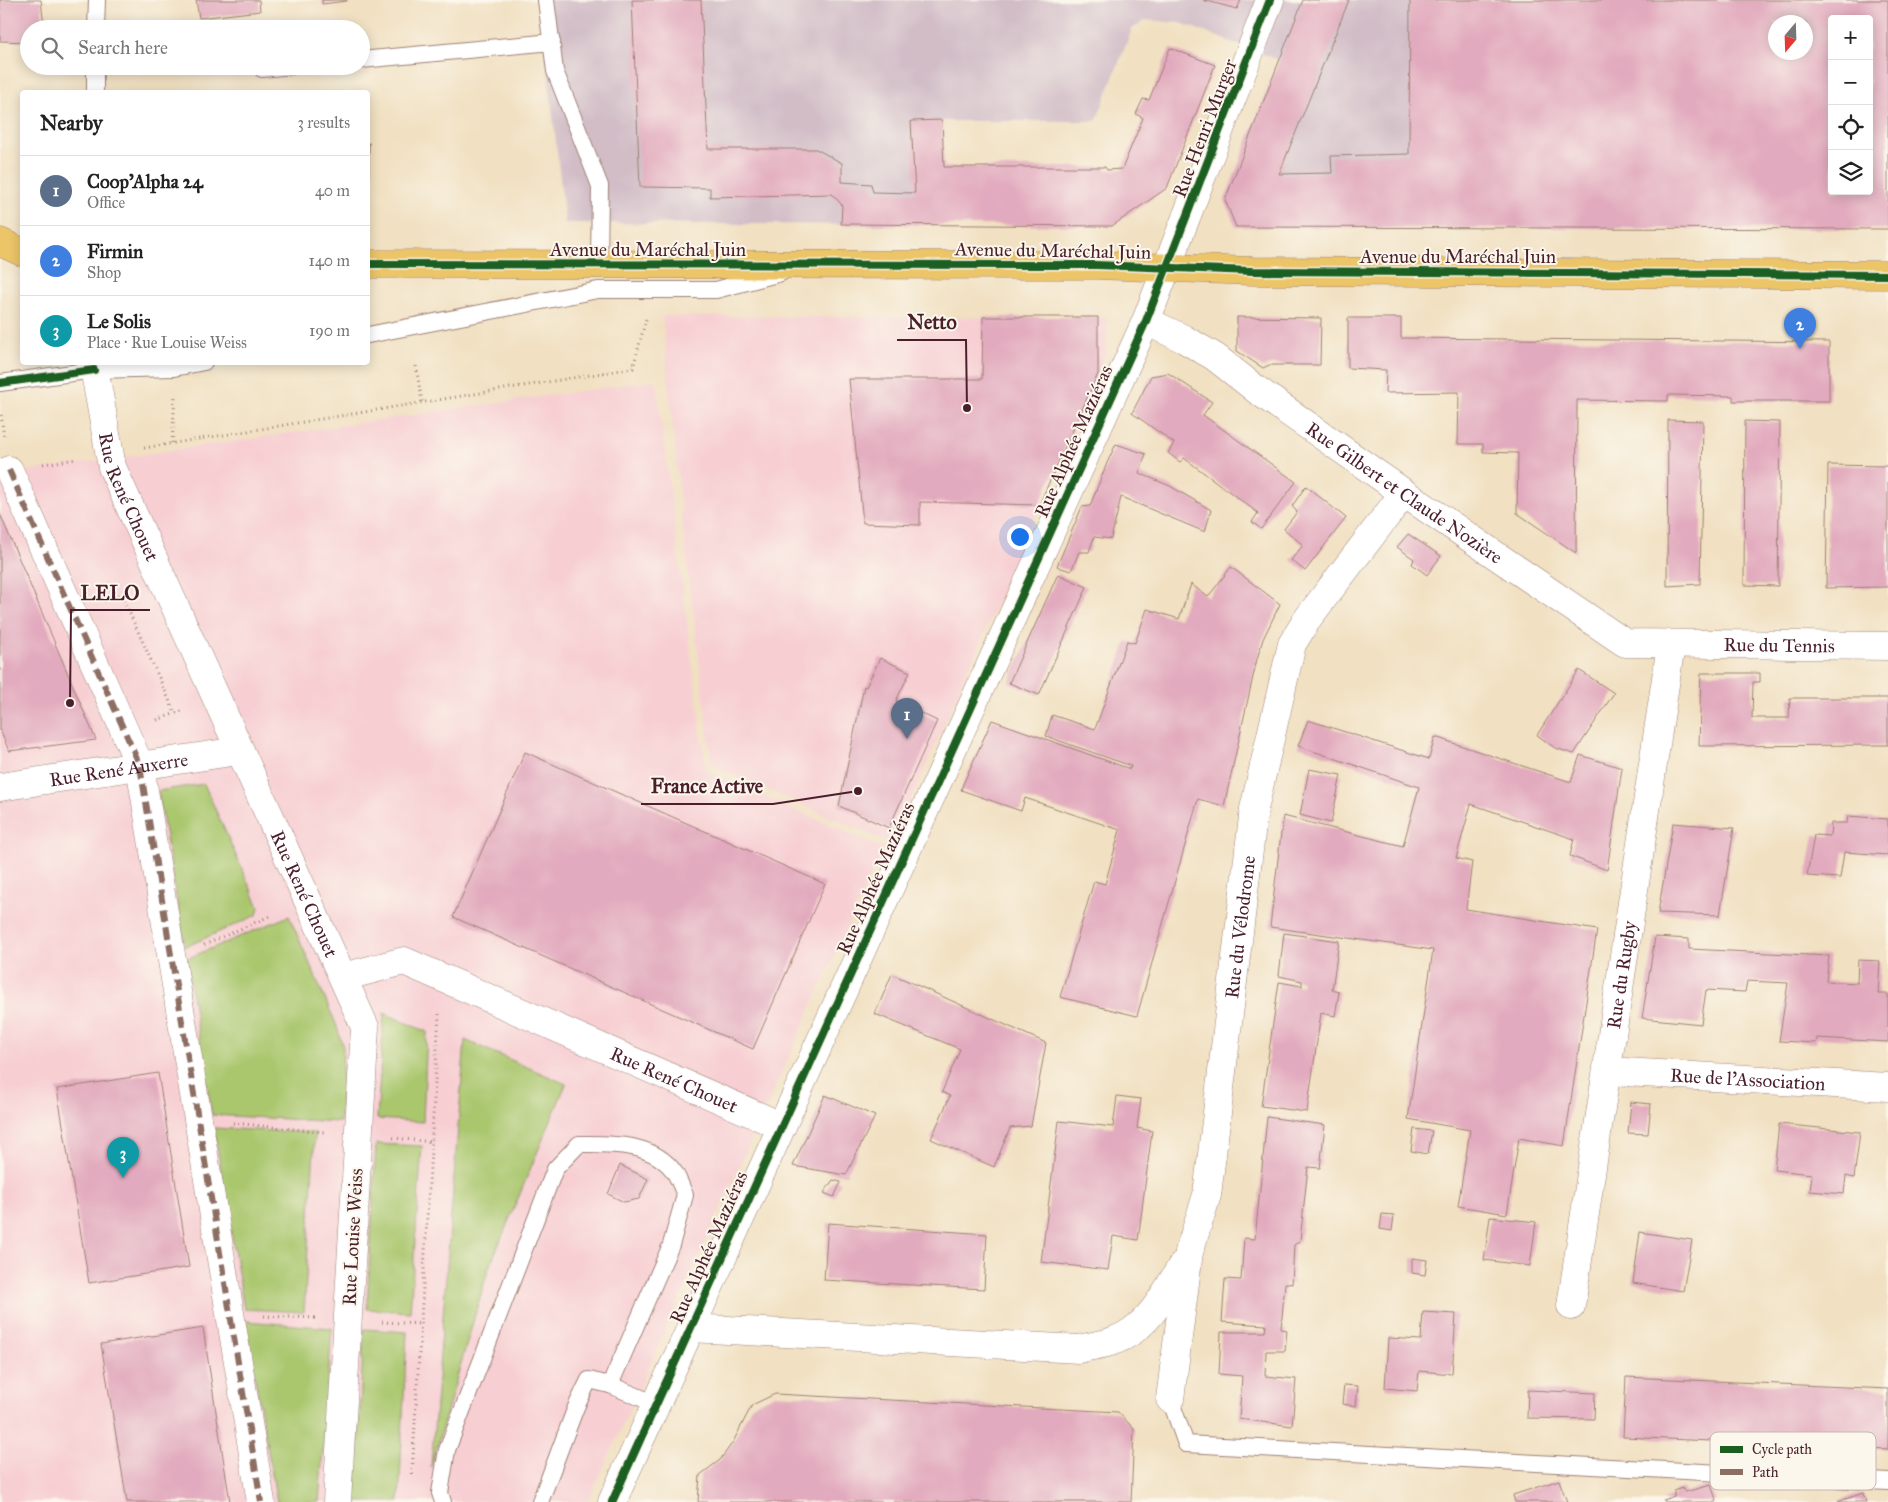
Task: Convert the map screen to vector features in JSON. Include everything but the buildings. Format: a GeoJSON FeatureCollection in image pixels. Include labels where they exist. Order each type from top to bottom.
{"type":"FeatureCollection","features":[{"type":"Feature","properties":{"kind":"main road"},"geometry":{"type":"LineString","coordinates":[[0,242],[20,251]]}},
{"type":"Feature","properties":{"kind":"main road","name":"Avenue du Maréchal Juin"},"geometry":{"type":"LineString","coordinates":[[370,264],[1096,265],[1252,271],[1888,275]]}},
{"type":"Feature","properties":{"kind":"street","name":"Rue Henri Murger"},"geometry":{"type":"LineString","coordinates":[[1167,268],[1270,0]]}},
{"type":"Feature","properties":{"kind":"street","name":"Rue Alphée Maziéras"},"geometry":{"type":"LineString","coordinates":[[612,1502],[1146,321],[1167,268]]}},
{"type":"Feature","properties":{"kind":"street","name":"Rue Gilbert et Claude Nozière"},"geometry":{"type":"LineString","coordinates":[[1146,321],[1184,339],[1215,358],[1257,390],[1404,493],[1625,643],[1671,644]]}},
{"type":"Feature","properties":{"kind":"street","name":"Rue René Chouet"},"geometry":{"type":"LineString","coordinates":[[94,366],[112,467],[238,751],[343,977],[404,961],[781,1126]]}},
{"type":"Feature","properties":{"kind":"street"},"geometry":{"type":"LineString","coordinates":[[9,470],[140,766],[262,1502]]}},
{"type":"Feature","properties":{"kind":"street","name":"Rue du Vélodrome"},"geometry":{"type":"LineString","coordinates":[[1170,1399],[1189,1252],[1207,1195],[1254,809],[1292,644],[1308,618],[1404,493]]}},
{"type":"Feature","properties":{"kind":"street","name":"Rue du Tennis"},"geometry":{"type":"LineString","coordinates":[[1671,644],[1888,646]]}},
{"type":"Feature","properties":{"kind":"street","name":"Rue du Rugby"},"geometry":{"type":"LineString","coordinates":[[1571,1306],[1671,644]]}},
{"type":"Feature","properties":{"kind":"street","name":"Rue René Auxerre"},"geometry":{"type":"LineString","coordinates":[[0,787],[238,751]]}},
{"type":"Feature","properties":{"kind":"street","name":"Rue Louise Weiss"},"geometry":{"type":"LineString","coordinates":[[337,1502],[365,1028],[343,977]]}},
{"type":"Feature","properties":{"kind":"street","name":"Rue de l'Association"},"geometry":{"type":"LineString","coordinates":[[1607,1071],[1888,1087]]}},
{"type":"Feature","properties":{"kind":"street"},"geometry":{"type":"LineString","coordinates":[[690,1328],[1079,1349],[1114,1341],[1136,1328],[1158,1308],[1189,1252]]}},
{"type":"Feature","properties":{"kind":"lane"},"geometry":{"type":"LineString","coordinates":[[96,20],[97,0]]}},
{"type":"Feature","properties":{"kind":"lane"},"geometry":{"type":"LineString","coordinates":[[546,0],[555,71],[600,186],[600,265]]}},
{"type":"Feature","properties":{"kind":"lane"},"geometry":{"type":"LineString","coordinates":[[370,59],[552,42]]}},
{"type":"Feature","properties":{"kind":"lane"},"geometry":{"type":"LineString","coordinates":[[95,75],[95,90]]}},
{"type":"Feature","properties":{"kind":"lane","name":"Avenue du Maréchal Juin"},"geometry":{"type":"LineString","coordinates":[[370,335],[598,290],[716,290],[810,265]]}},
{"type":"Feature","properties":{"kind":"lane"},"geometry":{"type":"LineString","coordinates":[[0,383],[94,366],[174,368],[189,365]]}},
{"type":"Feature","properties":{"kind":"lane"},"geometry":{"type":"LineString","coordinates":[[443,1502],[440,1493],[447,1450],[555,1169],[579,1144],[620,1144],[651,1153],[674,1172],[685,1194],[671,1245],[610,1385]]}},
{"type":"Feature","properties":{"kind":"lane"},"geometry":{"type":"LineString","coordinates":[[540,1502],[576,1407],[589,1380],[610,1385],[656,1404]]}},
{"type":"Feature","properties":{"kind":"lane"},"geometry":{"type":"LineString","coordinates":[[1170,1399],[1186,1444],[1710,1472]]}},
{"type":"Feature","properties":{"kind":"path"},"geometry":{"type":"LineString","coordinates":[[138,448],[633,368],[648,311]]}},
{"type":"Feature","properties":{"kind":"path"},"geometry":{"type":"LineString","coordinates":[[416,366],[422,402]]}},
{"type":"Feature","properties":{"kind":"path"},"geometry":{"type":"LineString","coordinates":[[172,443],[175,391]]}},
{"type":"Feature","properties":{"kind":"path"},"geometry":{"type":"LineString","coordinates":[[73,615],[121,594],[176,714]]}},
{"type":"Feature","properties":{"kind":"path"},"geometry":{"type":"LineString","coordinates":[[125,731],[188,709]]}},
{"type":"Feature","properties":{"kind":"path"},"geometry":{"type":"LineString","coordinates":[[172,959],[272,915]]}},
{"type":"Feature","properties":{"kind":"path"},"geometry":{"type":"LineString","coordinates":[[411,1482],[433,1142],[439,1010]]}},
{"type":"Feature","properties":{"kind":"path"},"geometry":{"type":"LineString","coordinates":[[198,1120],[328,1132]]}},
{"type":"Feature","properties":{"kind":"path"},"geometry":{"type":"LineString","coordinates":[[390,1138],[433,1142]]}},
{"type":"Feature","properties":{"kind":"path"},"geometry":{"type":"LineString","coordinates":[[230,1314],[319,1319]]}},
{"type":"Feature","properties":{"kind":"path"},"geometry":{"type":"LineString","coordinates":[[381,1322],[421,1324]]}},
{"type":"Feature","properties":{"kind":"shaded area"},"geometry":{"type":"Polygon","coordinates":[[[540,0],[1888,0],[1888,229],[1236,227],[1225,200],[1279,60],[1181,23],[1146,20],[1132,29],[1096,121],[911,121],[917,225],[565,223],[540,0]]]}},
{"type":"Feature","properties":{"kind":"shaded area"},"geometry":{"type":"Polygon","coordinates":[[[662,316],[1108,318],[1105,356],[892,844],[712,765],[684,538],[662,316]]]}},
{"type":"Feature","properties":{"kind":"shaded area"},"geometry":{"type":"Polygon","coordinates":[[[656,380],[706,771],[883,848],[588,1502],[0,1502],[0,475],[656,380]]]}},
{"type":"Feature","properties":{"kind":"green space"},"geometry":{"type":"Polygon","coordinates":[[[204,784],[259,907],[257,915],[185,947],[158,791],[204,784]]]}},
{"type":"Feature","properties":{"kind":"green space"},"geometry":{"type":"Polygon","coordinates":[[[289,916],[336,1024],[343,1047],[340,1122],[212,1115],[186,959],[289,916]]]}},
{"type":"Feature","properties":{"kind":"green space"},"geometry":{"type":"Polygon","coordinates":[[[384,1013],[427,1032],[423,1122],[377,1119],[384,1013]]]}},
{"type":"Feature","properties":{"kind":"green space"},"geometry":{"type":"Polygon","coordinates":[[[465,1040],[566,1084],[488,1270],[431,1467],[465,1040]]]}},
{"type":"Feature","properties":{"kind":"green space"},"geometry":{"type":"Polygon","coordinates":[[[214,1128],[315,1133],[304,1312],[244,1309],[214,1128]]]}},
{"type":"Feature","properties":{"kind":"green space"},"geometry":{"type":"Polygon","coordinates":[[[376,1144],[422,1146],[410,1312],[367,1309],[376,1144]]]}},
{"type":"Feature","properties":{"kind":"green space"},"geometry":{"type":"Polygon","coordinates":[[[245,1321],[332,1328],[319,1502],[277,1502],[245,1321]]]}},
{"type":"Feature","properties":{"kind":"green space"},"geometry":{"type":"Polygon","coordinates":[[[364,1329],[407,1332],[399,1502],[355,1502],[364,1329]]]}},
{"type":"Feature","properties":{"kind":"marked path"},"geometry":{"type":"LineString","coordinates":[[9,470],[140,766],[261,1502]]}},
{"type":"Feature","properties":{"kind":"cycle path"},"geometry":{"type":"LineString","coordinates":[[612,1502],[1146,321],[1270,0]]}},
{"type":"Feature","properties":{"kind":"cycle path"},"geometry":{"type":"LineString","coordinates":[[370,264],[1096,265],[1252,271],[1888,275]]}},
{"type":"Feature","properties":{"kind":"cycle path"},"geometry":{"type":"LineString","coordinates":[[0,383],[94,370]]}},
{"type":"Feature","properties":{"kind":"place","name":"Firmin"},"geometry":{"type":"Point","coordinates":[1800,349]}},
{"type":"Feature","properties":{"kind":"place","name":"Netto"},"geometry":{"type":"Point","coordinates":[967,408]}},
{"type":"Feature","properties":{"kind":"place","name":"LELO"},"geometry":{"type":"Point","coordinates":[70,703]}},
{"type":"Feature","properties":{"kind":"place","name":"Coop'Alpha 24"},"geometry":{"type":"Point","coordinates":[907,739]}},
{"type":"Feature","properties":{"kind":"place","name":"France Active"},"geometry":{"type":"Point","coordinates":[858,791]}},
{"type":"Feature","properties":{"kind":"place","name":"Le Solis"},"geometry":{"type":"Point","coordinates":[123,1178]}}]}
